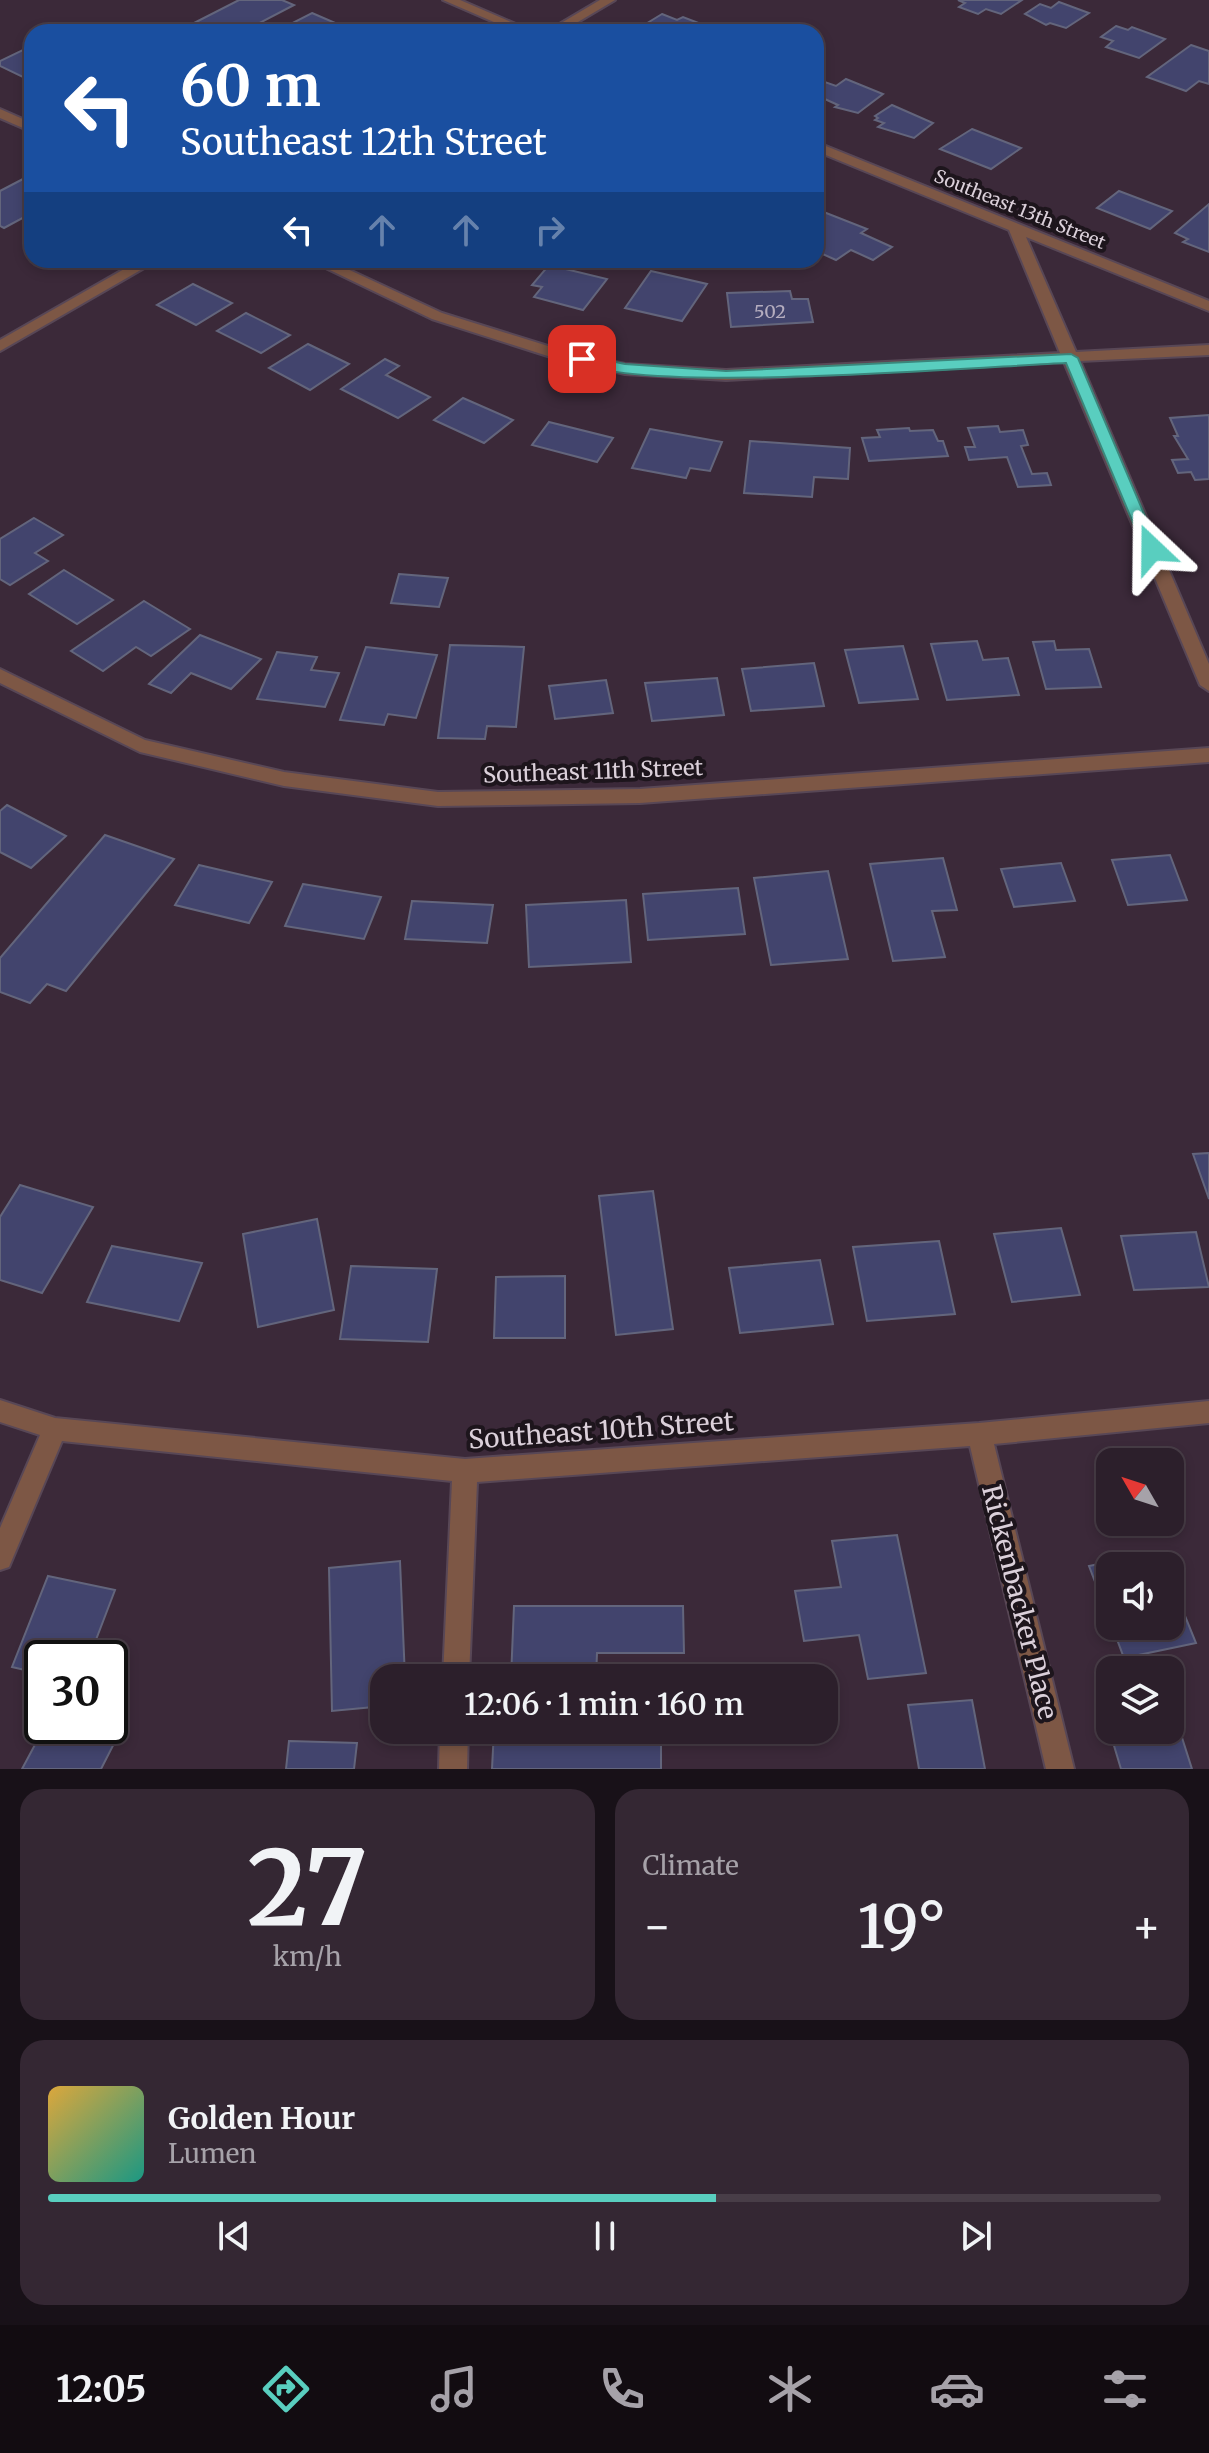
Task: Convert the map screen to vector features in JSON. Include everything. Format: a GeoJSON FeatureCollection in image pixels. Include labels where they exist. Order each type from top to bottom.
{"type":"FeatureCollection","features":[{"type":"Feature","properties":{"kind":"street"},"geometry":{"type":"LineString","coordinates":[[449,0],[508,24]]}},
{"type":"Feature","properties":{"kind":"street"},"geometry":{"type":"LineString","coordinates":[[566,24],[609,0]]}},
{"type":"Feature","properties":{"kind":"street"},"geometry":{"type":"LineString","coordinates":[[0,113],[24,124]]}},
{"type":"Feature","properties":{"kind":"street","name":"Southeast 13th Street"},"geometry":{"type":"LineString","coordinates":[[824,149],[1209,306]]}},
{"type":"Feature","properties":{"kind":"street"},"geometry":{"type":"LineString","coordinates":[[1014,225],[1209,685]]}},
{"type":"Feature","properties":{"kind":"street"},"geometry":{"type":"LineString","coordinates":[[0,346],[137,268]]}},
{"type":"Feature","properties":{"kind":"street"},"geometry":{"type":"LineString","coordinates":[[333,268],[437,316],[560,355],[625,369],[726,375],[1209,350]]}},
{"type":"Feature","properties":{"kind":"street","name":"Southeast 11th Street"},"geometry":{"type":"LineString","coordinates":[[0,675],[140,745],[284,779],[438,799],[640,796],[1209,755]]}},
{"type":"Feature","properties":{"kind":"street","name":"Southeast 10th Street"},"geometry":{"type":"LineString","coordinates":[[0,1411],[55,1429],[465,1471],[979,1434],[1209,1412]]}},
{"type":"Feature","properties":{"kind":"street"},"geometry":{"type":"LineString","coordinates":[[0,1558],[55,1429]]}},
{"type":"Feature","properties":{"kind":"street","name":"Rickenbacker Place"},"geometry":{"type":"LineString","coordinates":[[979,1434],[1060,1769]]}},
{"type":"Feature","properties":{"kind":"street"},"geometry":{"type":"LineString","coordinates":[[457,1664],[465,1471]]}},
{"type":"Feature","properties":{"kind":"street"},"geometry":{"type":"LineString","coordinates":[[453,1769],[454,1744]]}},
{"type":"Feature","properties":{"kind":"building"},"geometry":{"type":"Polygon","coordinates":[[[239,0],[282,0],[294,5],[257,24],[196,22],[239,0]]]}},
{"type":"Feature","properties":{"kind":"building"},"geometry":{"type":"Polygon","coordinates":[[[958,0],[1022,0],[1001,14],[986,9],[978,14],[959,7],[965,3],[958,0]]]}},
{"type":"Feature","properties":{"kind":"building"},"geometry":{"type":"Polygon","coordinates":[[[1059,2],[1089,13],[1066,28],[1050,23],[1046,25],[1025,14],[1040,4],[1051,8],[1059,2]]]}},
{"type":"Feature","properties":{"kind":"building"},"geometry":{"type":"Polygon","coordinates":[[[312,13],[338,24],[291,24],[312,13]]]}},
{"type":"Feature","properties":{"kind":"building"},"geometry":{"type":"Polygon","coordinates":[[[662,14],[701,24],[646,24],[662,14]]]}},
{"type":"Feature","properties":{"kind":"building"},"geometry":{"type":"Polygon","coordinates":[[[1116,26],[1128,30],[1132,27],[1165,39],[1139,58],[1106,47],[1113,41],[1101,37],[1116,26]]]}},
{"type":"Feature","properties":{"kind":"building"},"geometry":{"type":"Polygon","coordinates":[[[1191,45],[1209,51],[1209,84],[1199,81],[1186,91],[1147,77],[1191,45]]]}},
{"type":"Feature","properties":{"kind":"building"},"geometry":{"type":"Polygon","coordinates":[[[24,49],[24,78],[0,66],[0,61],[24,49]]]}},
{"type":"Feature","properties":{"kind":"building"},"geometry":{"type":"Polygon","coordinates":[[[846,79],[883,94],[858,113],[835,107],[838,105],[824,99],[824,83],[836,86],[846,79]]]}},
{"type":"Feature","properties":{"kind":"building"},"geometry":{"type":"Polygon","coordinates":[[[892,105],[933,123],[914,138],[878,127],[884,123],[875,120],[878,118],[875,116],[892,105]]]}},
{"type":"Feature","properties":{"kind":"building"},"geometry":{"type":"Polygon","coordinates":[[[972,129],[1021,148],[991,169],[940,149],[972,129]]]}},
{"type":"Feature","properties":{"kind":"building"},"geometry":{"type":"Polygon","coordinates":[[[24,180],[24,217],[4,228],[0,226],[0,191],[24,180]]]}},
{"type":"Feature","properties":{"kind":"building"},"geometry":{"type":"Polygon","coordinates":[[[1119,191],[1172,211],[1150,229],[1097,208],[1119,191]]]}},
{"type":"Feature","properties":{"kind":"building"},"geometry":{"type":"Polygon","coordinates":[[[1209,204],[1209,252],[1183,242],[1188,239],[1175,233],[1209,204]]]}},
{"type":"Feature","properties":{"kind":"building"},"geometry":{"type":"Polygon","coordinates":[[[824,212],[867,229],[861,233],[892,247],[873,260],[851,250],[836,260],[824,255],[824,212]]]}},
{"type":"Feature","properties":{"kind":"building"},"geometry":{"type":"Polygon","coordinates":[[[546,268],[561,268],[607,279],[583,310],[534,297],[542,287],[532,285],[546,268]]]}},
{"type":"Feature","properties":{"kind":"building"},"geometry":{"type":"Polygon","coordinates":[[[651,271],[707,284],[682,321],[625,308],[651,271]]]}},
{"type":"Feature","properties":{"kind":"building"},"geometry":{"type":"Polygon","coordinates":[[[193,284],[232,303],[196,325],[157,305],[193,284]]]}},
{"type":"Feature","properties":{"kind":"building"},"geometry":{"type":"Polygon","coordinates":[[[790,291],[792,299],[808,299],[813,322],[731,327],[727,293],[790,291]]]}},
{"type":"Feature","properties":{"kind":"building"},"geometry":{"type":"Polygon","coordinates":[[[246,313],[290,335],[261,353],[217,331],[246,313]]]}},
{"type":"Feature","properties":{"kind":"building"},"geometry":{"type":"Polygon","coordinates":[[[308,344],[349,364],[310,390],[269,368],[308,344]]]}},
{"type":"Feature","properties":{"kind":"building"},"geometry":{"type":"Polygon","coordinates":[[[385,359],[399,366],[386,375],[430,397],[398,418],[341,389],[385,359]]]}},
{"type":"Feature","properties":{"kind":"building"},"geometry":{"type":"Polygon","coordinates":[[[463,398],[513,420],[484,443],[434,420],[463,398]]]}},
{"type":"Feature","properties":{"kind":"building"},"geometry":{"type":"Polygon","coordinates":[[[1209,415],[1209,479],[1195,480],[1191,472],[1178,473],[1172,460],[1188,459],[1174,436],[1178,436],[1170,418],[1209,415]]]}},
{"type":"Feature","properties":{"kind":"building"},"geometry":{"type":"Polygon","coordinates":[[[549,422],[613,438],[597,462],[532,445],[549,422]]]}},
{"type":"Feature","properties":{"kind":"building"},"geometry":{"type":"Polygon","coordinates":[[[998,426],[1000,432],[1023,430],[1028,445],[1021,446],[1032,474],[1047,473],[1051,485],[1018,487],[1007,457],[969,460],[965,447],[975,447],[968,428],[998,426]]]}},
{"type":"Feature","properties":{"kind":"building"},"geometry":{"type":"Polygon","coordinates":[[[909,428],[910,431],[933,430],[938,441],[943,441],[948,456],[869,461],[862,438],[880,437],[877,430],[909,428]]]}},
{"type":"Feature","properties":{"kind":"building"},"geometry":{"type":"Polygon","coordinates":[[[650,429],[722,442],[710,471],[690,468],[686,478],[632,468],[650,429]]]}},
{"type":"Feature","properties":{"kind":"building"},"geometry":{"type":"Polygon","coordinates":[[[750,441],[850,448],[848,479],[814,477],[812,497],[744,493],[750,441]]]}},
{"type":"Feature","properties":{"kind":"building"},"geometry":{"type":"Polygon","coordinates":[[[34,518],[63,535],[35,553],[48,561],[10,585],[0,579],[0,539],[34,518]]]}},
{"type":"Feature","properties":{"kind":"building"},"geometry":{"type":"Polygon","coordinates":[[[64,570],[113,600],[77,624],[29,594],[64,570]]]}},
{"type":"Feature","properties":{"kind":"building"},"geometry":{"type":"Polygon","coordinates":[[[399,574],[448,578],[439,607],[391,603],[399,574]]]}},
{"type":"Feature","properties":{"kind":"building"},"geometry":{"type":"Polygon","coordinates":[[[144,601],[190,629],[151,656],[136,647],[103,671],[71,651],[144,601]]]}},
{"type":"Feature","properties":{"kind":"building"},"geometry":{"type":"Polygon","coordinates":[[[200,635],[261,659],[231,689],[191,673],[171,693],[149,684],[200,635]]]}},
{"type":"Feature","properties":{"kind":"building"},"geometry":{"type":"Polygon","coordinates":[[[977,641],[983,660],[1008,658],[1019,695],[947,700],[931,644],[977,641]]]}},
{"type":"Feature","properties":{"kind":"building"},"geometry":{"type":"Polygon","coordinates":[[[1054,641],[1056,650],[1089,649],[1101,687],[1046,689],[1033,642],[1054,641]]]}},
{"type":"Feature","properties":{"kind":"building"},"geometry":{"type":"Polygon","coordinates":[[[450,645],[524,647],[516,727],[487,726],[485,739],[438,738],[450,645]]]}},
{"type":"Feature","properties":{"kind":"building"},"geometry":{"type":"Polygon","coordinates":[[[903,646],[918,699],[859,703],[845,650],[903,646]]]}},
{"type":"Feature","properties":{"kind":"building"},"geometry":{"type":"Polygon","coordinates":[[[366,647],[437,655],[416,718],[388,714],[384,725],[340,720],[366,647]]]}},
{"type":"Feature","properties":{"kind":"building"},"geometry":{"type":"Polygon","coordinates":[[[277,652],[317,657],[311,670],[339,673],[325,707],[257,699],[277,652]]]}},
{"type":"Feature","properties":{"kind":"building"},"geometry":{"type":"Polygon","coordinates":[[[814,663],[824,706],[751,711],[742,669],[814,663]]]}},
{"type":"Feature","properties":{"kind":"building"},"geometry":{"type":"Polygon","coordinates":[[[717,678],[724,715],[652,721],[645,683],[717,678]]]}},
{"type":"Feature","properties":{"kind":"building"},"geometry":{"type":"Polygon","coordinates":[[[606,680],[613,713],[555,719],[549,686],[606,680]]]}},
{"type":"Feature","properties":{"kind":"building"},"geometry":{"type":"Polygon","coordinates":[[[7,805],[66,836],[31,868],[0,852],[0,811],[7,805]]]}},
{"type":"Feature","properties":{"kind":"building"},"geometry":{"type":"Polygon","coordinates":[[[105,835],[174,859],[66,991],[47,984],[30,1003],[0,992],[0,958],[105,835]]]}},
{"type":"Feature","properties":{"kind":"building"},"geometry":{"type":"Polygon","coordinates":[[[1170,855],[1187,900],[1128,905],[1112,860],[1170,855]]]}},
{"type":"Feature","properties":{"kind":"building"},"geometry":{"type":"Polygon","coordinates":[[[943,858],[957,910],[932,911],[945,957],[893,961],[870,864],[943,858]]]}},
{"type":"Feature","properties":{"kind":"building"},"geometry":{"type":"Polygon","coordinates":[[[1061,863],[1075,901],[1014,907],[1001,869],[1061,863]]]}},
{"type":"Feature","properties":{"kind":"building"},"geometry":{"type":"Polygon","coordinates":[[[199,865],[272,882],[249,923],[175,905],[199,865]]]}},
{"type":"Feature","properties":{"kind":"building"},"geometry":{"type":"Polygon","coordinates":[[[828,871],[848,959],[771,965],[754,878],[828,871]]]}},
{"type":"Feature","properties":{"kind":"building"},"geometry":{"type":"Polygon","coordinates":[[[303,884],[381,897],[364,939],[285,926],[303,884]]]}},
{"type":"Feature","properties":{"kind":"building"},"geometry":{"type":"Polygon","coordinates":[[[738,888],[745,934],[648,940],[643,894],[738,888]]]}},
{"type":"Feature","properties":{"kind":"building"},"geometry":{"type":"Polygon","coordinates":[[[626,900],[631,962],[529,967],[526,905],[626,900]]]}},
{"type":"Feature","properties":{"kind":"building"},"geometry":{"type":"Polygon","coordinates":[[[412,901],[493,905],[487,943],[405,939],[412,901]]]}},
{"type":"Feature","properties":{"kind":"building"},"geometry":{"type":"Polygon","coordinates":[[[1209,1153],[1209,1199],[1193,1154],[1209,1153]]]}},
{"type":"Feature","properties":{"kind":"building"},"geometry":{"type":"Polygon","coordinates":[[[20,1185],[93,1207],[42,1293],[0,1280],[0,1217],[20,1185]]]}},
{"type":"Feature","properties":{"kind":"building"},"geometry":{"type":"Polygon","coordinates":[[[653,1191],[673,1329],[616,1335],[599,1196],[653,1191]]]}},
{"type":"Feature","properties":{"kind":"building"},"geometry":{"type":"Polygon","coordinates":[[[317,1219],[334,1310],[258,1327],[243,1234],[317,1219]]]}},
{"type":"Feature","properties":{"kind":"building"},"geometry":{"type":"Polygon","coordinates":[[[1061,1228],[1080,1295],[1012,1302],[994,1234],[1061,1228]]]}},
{"type":"Feature","properties":{"kind":"building"},"geometry":{"type":"Polygon","coordinates":[[[1196,1232],[1209,1287],[1134,1290],[1121,1236],[1196,1232]]]}},
{"type":"Feature","properties":{"kind":"building"},"geometry":{"type":"Polygon","coordinates":[[[939,1241],[955,1314],[867,1321],[853,1247],[939,1241]]]}},
{"type":"Feature","properties":{"kind":"building"},"geometry":{"type":"Polygon","coordinates":[[[112,1246],[202,1263],[179,1321],[87,1302],[112,1246]]]}},
{"type":"Feature","properties":{"kind":"building"},"geometry":{"type":"Polygon","coordinates":[[[820,1260],[833,1324],[740,1333],[729,1268],[820,1260]]]}},
{"type":"Feature","properties":{"kind":"building"},"geometry":{"type":"Polygon","coordinates":[[[351,1266],[437,1269],[428,1342],[340,1339],[351,1266]]]}},
{"type":"Feature","properties":{"kind":"building"},"geometry":{"type":"Polygon","coordinates":[[[565,1276],[565,1338],[494,1338],[496,1277],[565,1276]]]}},
{"type":"Feature","properties":{"kind":"building"},"geometry":{"type":"Polygon","coordinates":[[[897,1535],[926,1673],[868,1679],[859,1635],[804,1641],[795,1591],[841,1587],[832,1541],[897,1535]]]}},
{"type":"Feature","properties":{"kind":"building"},"geometry":{"type":"Polygon","coordinates":[[[400,1561],[404,1664],[370,1664],[370,1707],[332,1711],[329,1568],[400,1561]]]}},
{"type":"Feature","properties":{"kind":"building"},"geometry":{"type":"Polygon","coordinates":[[[1096,1565],[1096,1584],[1089,1566],[1096,1565]]]}},
{"type":"Feature","properties":{"kind":"building"},"geometry":{"type":"Polygon","coordinates":[[[48,1576],[115,1590],[96,1640],[24,1640],[24,1670],[12,1667],[48,1576]]]}},
{"type":"Feature","properties":{"kind":"building"},"geometry":{"type":"Polygon","coordinates":[[[514,1606],[683,1606],[684,1653],[597,1653],[597,1664],[512,1664],[514,1606]]]}},
{"type":"Feature","properties":{"kind":"building"},"geometry":{"type":"Polygon","coordinates":[[[1184,1613],[1196,1643],[1123,1656],[1117,1640],[1184,1640],[1184,1613]]]}},
{"type":"Feature","properties":{"kind":"building"},"geometry":{"type":"Polygon","coordinates":[[[972,1700],[985,1769],[919,1769],[908,1705],[972,1700]]]}},
{"type":"Feature","properties":{"kind":"building"},"geometry":{"type":"Polygon","coordinates":[[[289,1741],[357,1743],[354,1769],[286,1769],[289,1741]]]}},
{"type":"Feature","properties":{"kind":"building"},"geometry":{"type":"Polygon","coordinates":[[[35,1744],[114,1744],[101,1769],[22,1769],[35,1744]]]}},
{"type":"Feature","properties":{"kind":"building"},"geometry":{"type":"Polygon","coordinates":[[[493,1744],[661,1744],[661,1769],[492,1769],[493,1744]]]}},
{"type":"Feature","properties":{"kind":"building"},"geometry":{"type":"Polygon","coordinates":[[[1114,1744],[1184,1744],[1192,1769],[1121,1769],[1114,1744]]]}},
{"type":"Feature","properties":{"kind":"route"},"geometry":{"type":"LineString","coordinates":[[582,359],[625,369],[726,375],[1071,358],[1152,549]]}}]}
